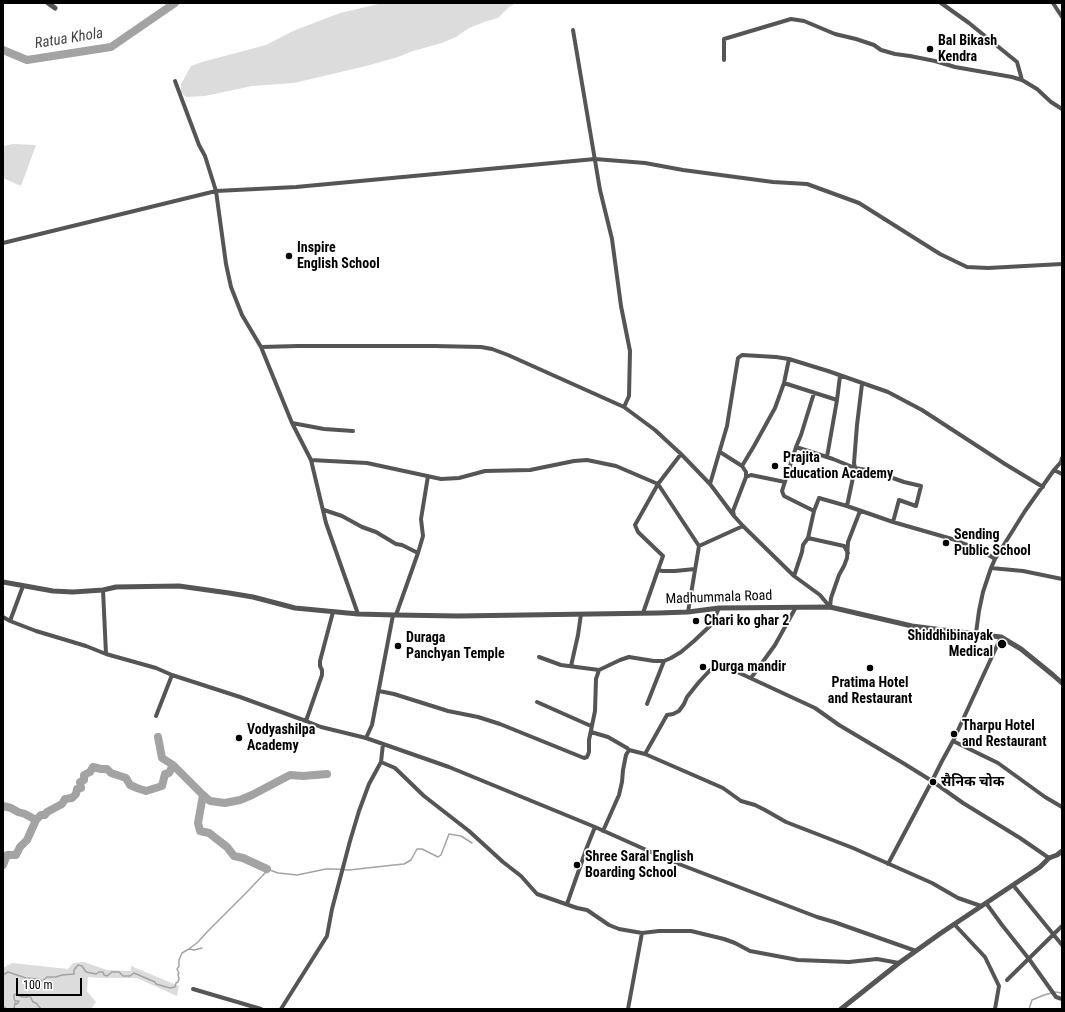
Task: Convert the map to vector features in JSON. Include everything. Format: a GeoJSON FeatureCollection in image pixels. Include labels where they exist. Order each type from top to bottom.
{"type":"FeatureCollection","features":[{"type":"Feature","properties":{"kind":"street"},"geometry":{"type":"LineString","coordinates":[[48,3],[55,8]]}},
{"type":"Feature","properties":{"kind":"street"},"geometry":{"type":"LineString","coordinates":[[941,3],[969,22],[1017,62],[1022,80]]}},
{"type":"Feature","properties":{"kind":"street"},"geometry":{"type":"LineString","coordinates":[[1053,3],[1062,17]]}},
{"type":"Feature","properties":{"kind":"street"},"geometry":{"type":"LineString","coordinates":[[724,60],[724,39],[791,19],[804,21],[835,34],[856,39],[874,45],[881,50],[895,54],[1022,80],[1037,89],[1051,102],[1062,109]]}},
{"type":"Feature","properties":{"kind":"street"},"geometry":{"type":"LineString","coordinates":[[573,30],[600,190],[612,240],[621,306],[630,351],[629,396],[624,407]]}},
{"type":"Feature","properties":{"kind":"street"},"geometry":{"type":"LineString","coordinates":[[175,81],[199,145],[205,156],[216,191],[226,264],[232,288],[242,315],[261,347],[292,423],[312,460],[326,524],[358,614]]}},
{"type":"Feature","properties":{"kind":"street"},"geometry":{"type":"LineString","coordinates":[[3,243],[216,191],[381,180],[595,159],[645,163],[683,170],[774,182],[807,184],[859,203],[940,254],[967,267],[988,268],[1062,264]]}},
{"type":"Feature","properties":{"kind":"street"},"geometry":{"type":"LineString","coordinates":[[261,347],[481,347],[492,349],[508,355],[624,407],[655,430],[681,454],[710,484],[743,526],[794,576],[820,595],[830,607]]}},
{"type":"Feature","properties":{"kind":"street"},"geometry":{"type":"LineString","coordinates":[[710,484],[728,426],[738,358],[742,355],[789,359],[888,392],[922,410],[1043,487]]}},
{"type":"Feature","properties":{"kind":"street"},"geometry":{"type":"LineString","coordinates":[[789,359],[795,362]]}},
{"type":"Feature","properties":{"kind":"street"},"geometry":{"type":"LineString","coordinates":[[742,466],[775,408],[784,383],[789,359]]}},
{"type":"Feature","properties":{"kind":"street"},"geometry":{"type":"LineString","coordinates":[[827,457],[838,400],[840,376]]}},
{"type":"Feature","properties":{"kind":"street"},"geometry":{"type":"LineString","coordinates":[[784,383],[838,400]]}},
{"type":"Feature","properties":{"kind":"street"},"geometry":{"type":"LineString","coordinates":[[847,506],[855,468],[854,463],[857,425],[862,384]]}},
{"type":"Feature","properties":{"kind":"street"},"geometry":{"type":"LineString","coordinates":[[814,392],[782,491],[784,496],[814,511]]}},
{"type":"Feature","properties":{"kind":"street"},"geometry":{"type":"LineString","coordinates":[[292,423],[324,429],[353,431]]}},
{"type":"Feature","properties":{"kind":"street"},"geometry":{"type":"LineString","coordinates":[[796,447],[855,468],[873,471],[904,482],[921,486],[916,506],[899,500],[893,522]]}},
{"type":"Feature","properties":{"kind":"street"},"geometry":{"type":"LineString","coordinates":[[720,452],[742,466],[746,472],[746,477],[733,511],[734,516]]}},
{"type":"Feature","properties":{"kind":"street"},"geometry":{"type":"LineString","coordinates":[[642,613],[663,556],[638,532],[635,525],[658,484],[681,454]]}},
{"type":"Feature","properties":{"kind":"street"},"geometry":{"type":"LineString","coordinates":[[976,633],[979,611],[995,559],[1025,511],[1062,458]]}},
{"type":"Feature","properties":{"kind":"street"},"geometry":{"type":"LineString","coordinates":[[312,460],[367,463],[441,479],[459,478],[485,471],[530,470],[574,461],[587,460],[616,466],[658,484],[699,546],[688,612]]}},
{"type":"Feature","properties":{"kind":"street"},"geometry":{"type":"LineString","coordinates":[[1054,470],[1062,474]]}},
{"type":"Feature","properties":{"kind":"street"},"geometry":{"type":"LineString","coordinates":[[746,477],[751,475],[785,482]]}},
{"type":"Feature","properties":{"kind":"street"},"geometry":{"type":"LineString","coordinates":[[366,738],[372,725],[394,615],[423,536],[421,519],[428,476]]}},
{"type":"Feature","properties":{"kind":"street"},"geometry":{"type":"LineString","coordinates":[[794,576],[802,552],[803,544],[808,538],[814,511],[819,498],[952,539],[981,550],[995,559]]}},
{"type":"Feature","properties":{"kind":"street"},"geometry":{"type":"LineString","coordinates":[[324,510],[342,516],[362,527],[376,532],[396,544],[402,545],[418,553]]}},
{"type":"Feature","properties":{"kind":"street"},"geometry":{"type":"LineString","coordinates":[[830,607],[830,598],[844,566],[848,553],[848,542],[860,511]]}},
{"type":"Feature","properties":{"kind":"street"},"geometry":{"type":"LineString","coordinates":[[699,546],[743,526]]}},
{"type":"Feature","properties":{"kind":"street"},"geometry":{"type":"LineString","coordinates":[[808,538],[844,546],[848,553]]}},
{"type":"Feature","properties":{"kind":"street"},"geometry":{"type":"LineString","coordinates":[[991,568],[1023,571],[1062,579]]}},
{"type":"Feature","properties":{"kind":"street"},"geometry":{"type":"LineString","coordinates":[[658,570],[669,571],[695,569]]}},
{"type":"Feature","properties":{"kind":"street","name":"Madhummala Road"},"geometry":{"type":"LineString","coordinates":[[3,582],[54,591],[73,592],[122,587],[179,586],[235,594],[295,608],[358,614],[458,616],[688,612],[719,608],[830,607],[912,626],[1001,637],[1021,649],[1062,683]]}},
{"type":"Feature","properties":{"kind":"street"},"geometry":{"type":"LineString","coordinates":[[10,621],[23,586]]}},
{"type":"Feature","properties":{"kind":"street"},"geometry":{"type":"LineString","coordinates":[[103,590],[106,654]]}},
{"type":"Feature","properties":{"kind":"street"},"geometry":{"type":"LineString","coordinates":[[751,678],[775,645],[796,607]]}},
{"type":"Feature","properties":{"kind":"street"},"geometry":{"type":"LineString","coordinates":[[539,657],[561,665],[599,670],[629,657],[664,661],[681,652],[712,624],[719,608]]}},
{"type":"Feature","properties":{"kind":"street"},"geometry":{"type":"LineString","coordinates":[[306,721],[322,675],[320,661],[333,612]]}},
{"type":"Feature","properties":{"kind":"street"},"geometry":{"type":"LineString","coordinates":[[571,666],[581,614]]}},
{"type":"Feature","properties":{"kind":"street"},"geometry":{"type":"LineString","coordinates":[[3,616],[10,621],[36,631],[86,646],[106,654],[156,668],[172,675],[240,697],[321,727],[366,738],[449,767],[594,827],[671,861],[817,917],[916,951]]}},
{"type":"Feature","properties":{"kind":"street"},"geometry":{"type":"LineString","coordinates":[[888,864],[953,741],[1001,637]]}},
{"type":"Feature","properties":{"kind":"street"},"geometry":{"type":"LineString","coordinates":[[646,704],[664,661]]}},
{"type":"Feature","properties":{"kind":"street"},"geometry":{"type":"LineString","coordinates":[[645,754],[667,715],[679,711],[687,697],[713,667],[720,664],[815,708],[839,725],[932,781],[963,803],[1020,838],[1049,858]]}},
{"type":"Feature","properties":{"kind":"street"},"geometry":{"type":"LineString","coordinates":[[379,692],[394,694],[448,711],[478,717],[500,724],[584,758],[587,757],[589,752],[591,726],[595,711],[596,679],[599,670]]}},
{"type":"Feature","properties":{"kind":"street"},"geometry":{"type":"LineString","coordinates":[[156,716],[172,675]]}},
{"type":"Feature","properties":{"kind":"street"},"geometry":{"type":"LineString","coordinates":[[537,702],[591,726]]}},
{"type":"Feature","properties":{"kind":"street"},"geometry":{"type":"LineString","coordinates":[[591,732],[608,737],[629,750],[645,754],[723,788],[741,801],[766,810],[784,821],[932,883],[958,898],[981,906]]}},
{"type":"Feature","properties":{"kind":"street"},"geometry":{"type":"LineString","coordinates":[[953,741],[998,763],[1045,797],[1062,807]]}},
{"type":"Feature","properties":{"kind":"street"},"geometry":{"type":"LineString","coordinates":[[281,1009],[326,936],[346,855],[359,811],[369,784],[381,762],[383,744]]}},
{"type":"Feature","properties":{"kind":"street"},"geometry":{"type":"LineString","coordinates":[[603,831],[619,795],[626,755],[629,750]]}},
{"type":"Feature","properties":{"kind":"street"},"geometry":{"type":"LineString","coordinates":[[381,762],[395,768],[424,796],[469,831],[498,858],[521,876],[537,894],[586,910],[609,925],[619,929],[642,933],[660,931],[691,931],[724,939],[750,951],[798,960],[850,962],[877,959],[899,963]]}},
{"type":"Feature","properties":{"kind":"street"},"geometry":{"type":"LineString","coordinates":[[567,904],[594,827]]}},
{"type":"Feature","properties":{"kind":"street"},"geometry":{"type":"LineString","coordinates":[[841,1009],[899,963],[954,924],[1040,867],[1049,858],[1062,851]]}},
{"type":"Feature","properties":{"kind":"street"},"geometry":{"type":"LineString","coordinates":[[1013,885],[1062,945]]}},
{"type":"Feature","properties":{"kind":"street"},"geometry":{"type":"LineString","coordinates":[[986,903],[1056,997],[1062,999]]}},
{"type":"Feature","properties":{"kind":"street"},"geometry":{"type":"LineString","coordinates":[[954,924],[985,957],[999,986],[995,1009]]}},
{"type":"Feature","properties":{"kind":"street"},"geometry":{"type":"LineString","coordinates":[[1007,980],[1062,926]]}},
{"type":"Feature","properties":{"kind":"street"},"geometry":{"type":"LineString","coordinates":[[628,1009],[642,933]]}},
{"type":"Feature","properties":{"kind":"street"},"geometry":{"type":"LineString","coordinates":[[192,989],[261,1009]]}},
{"type":"Feature","properties":{"kind":"shaded area"},"geometry":{"type":"Polygon","coordinates":[[[383,3],[516,3],[509,7],[498,18],[469,28],[456,37],[442,43],[366,66],[294,83],[252,86],[205,96],[186,97],[181,92],[181,84],[191,66],[266,45],[293,31],[340,13],[383,3]]]}},
{"type":"Feature","properties":{"kind":"shaded area"},"geometry":{"type":"Polygon","coordinates":[[[13,144],[36,145],[21,186],[3,178],[3,146],[13,144]]]}},
{"type":"Feature","properties":{"kind":"shaded area"},"geometry":{"type":"Polygon","coordinates":[[[84,962],[107,970],[131,971],[131,966],[179,986],[177,996],[137,978],[88,977],[87,991],[96,1002],[91,1009],[3,1009],[3,968],[12,963],[68,969],[73,963],[84,962]]]}},
{"type":"Feature","properties":{"kind":"waterway","name":"Ratua Khola"},"geometry":{"type":"LineString","coordinates":[[3,50],[27,60],[111,47],[175,3]]}},
{"type":"Feature","properties":{"kind":"waterway"},"geometry":{"type":"LineString","coordinates":[[158,737],[162,758],[173,765],[203,795],[198,823],[200,831],[209,833],[227,847],[234,856],[243,858],[267,869]]}},
{"type":"Feature","properties":{"kind":"waterway"},"geometry":{"type":"LineString","coordinates":[[3,865],[7,855],[16,855],[20,847],[27,840],[36,820],[41,815],[45,815],[47,812],[62,804],[65,799],[72,798],[76,794],[77,789],[81,788],[80,782],[84,780],[84,775],[90,772],[93,767],[107,769],[111,773],[126,778],[130,785],[146,791],[162,786],[165,774],[169,773],[173,765]]}},
{"type":"Feature","properties":{"kind":"waterway"},"geometry":{"type":"LineString","coordinates":[[203,795],[210,801],[225,803],[240,800],[252,795],[290,775],[303,776],[327,774]]}},
{"type":"Feature","properties":{"kind":"waterway"},"geometry":{"type":"LineString","coordinates":[[3,806],[11,808],[36,820]]}},
{"type":"Feature","properties":{"kind":"waterway"},"geometry":{"type":"LineString","coordinates":[[189,949],[198,942],[265,873],[265,869],[278,873],[297,875],[326,869],[349,870],[404,864],[411,860],[417,849],[422,849],[438,857],[441,855],[449,834],[461,836],[472,843]]}},
{"type":"Feature","properties":{"kind":"waterway"},"geometry":{"type":"LineString","coordinates":[[3,975],[8,972],[42,981],[47,977],[74,974],[74,970],[78,965],[82,966],[86,972],[96,974],[103,972],[104,975],[107,976],[112,972],[119,972],[123,976],[130,976],[134,973],[155,982],[156,984],[170,988],[175,987],[176,983],[178,982],[179,973],[177,969],[182,953],[189,949],[194,950],[202,948]]}},
{"type":"Feature","properties":{"kind":"waterway"},"geometry":{"type":"LineString","coordinates":[[1029,1009],[1032,1000],[1055,992],[1062,993]]}},
{"type":"Feature","properties":{"kind":"waterway"},"geometry":{"type":"LineString","coordinates":[[14,1009],[15,1003],[17,1004],[19,1001],[15,1001],[14,995],[16,994],[22,997],[30,996],[33,1002],[36,1003],[41,1009]]}},
{"type":"Feature","properties":{"kind":"waterway"},"geometry":{"type":"LineString","coordinates":[[3,1006],[7,1009]]}},
{"type":"Feature","properties":{"kind":"place","name":"Bal Bikash Kendra"},"geometry":{"type":"Point","coordinates":[930,49]}},
{"type":"Feature","properties":{"kind":"place","name":"Inspire English School"},"geometry":{"type":"Point","coordinates":[289,256]}},
{"type":"Feature","properties":{"kind":"place","name":"Prajita Education Academy"},"geometry":{"type":"Point","coordinates":[775,466]}},
{"type":"Feature","properties":{"kind":"place","name":"Sending Public School"},"geometry":{"type":"Point","coordinates":[946,543]}},
{"type":"Feature","properties":{"kind":"place","name":"Chari ko ghar 2"},"geometry":{"type":"Point","coordinates":[696,621]}},
{"type":"Feature","properties":{"kind":"place","name":"Shiddhibinayak Medical"},"geometry":{"type":"Point","coordinates":[1002,644]}},
{"type":"Feature","properties":{"kind":"place","name":"Duraga Panchyan Temple"},"geometry":{"type":"Point","coordinates":[398,646]}},
{"type":"Feature","properties":{"kind":"place","name":"Durga mandir"},"geometry":{"type":"Point","coordinates":[703,667]}},
{"type":"Feature","properties":{"kind":"place","name":"Pratima Hotel and Restaurant"},"geometry":{"type":"Point","coordinates":[870,668]}},
{"type":"Feature","properties":{"kind":"place","name":"Tharpu Hotel and Restaurant"},"geometry":{"type":"Point","coordinates":[954,734]}},
{"type":"Feature","properties":{"kind":"place","name":"Vodyashilpa Academy"},"geometry":{"type":"Point","coordinates":[239,738]}},
{"type":"Feature","properties":{"kind":"place","name":"सैनिक चोक"},"geometry":{"type":"Point","coordinates":[933,782]}},
{"type":"Feature","properties":{"kind":"place","name":"Shree Saral English Boarding School"},"geometry":{"type":"Point","coordinates":[577,865]}}]}
